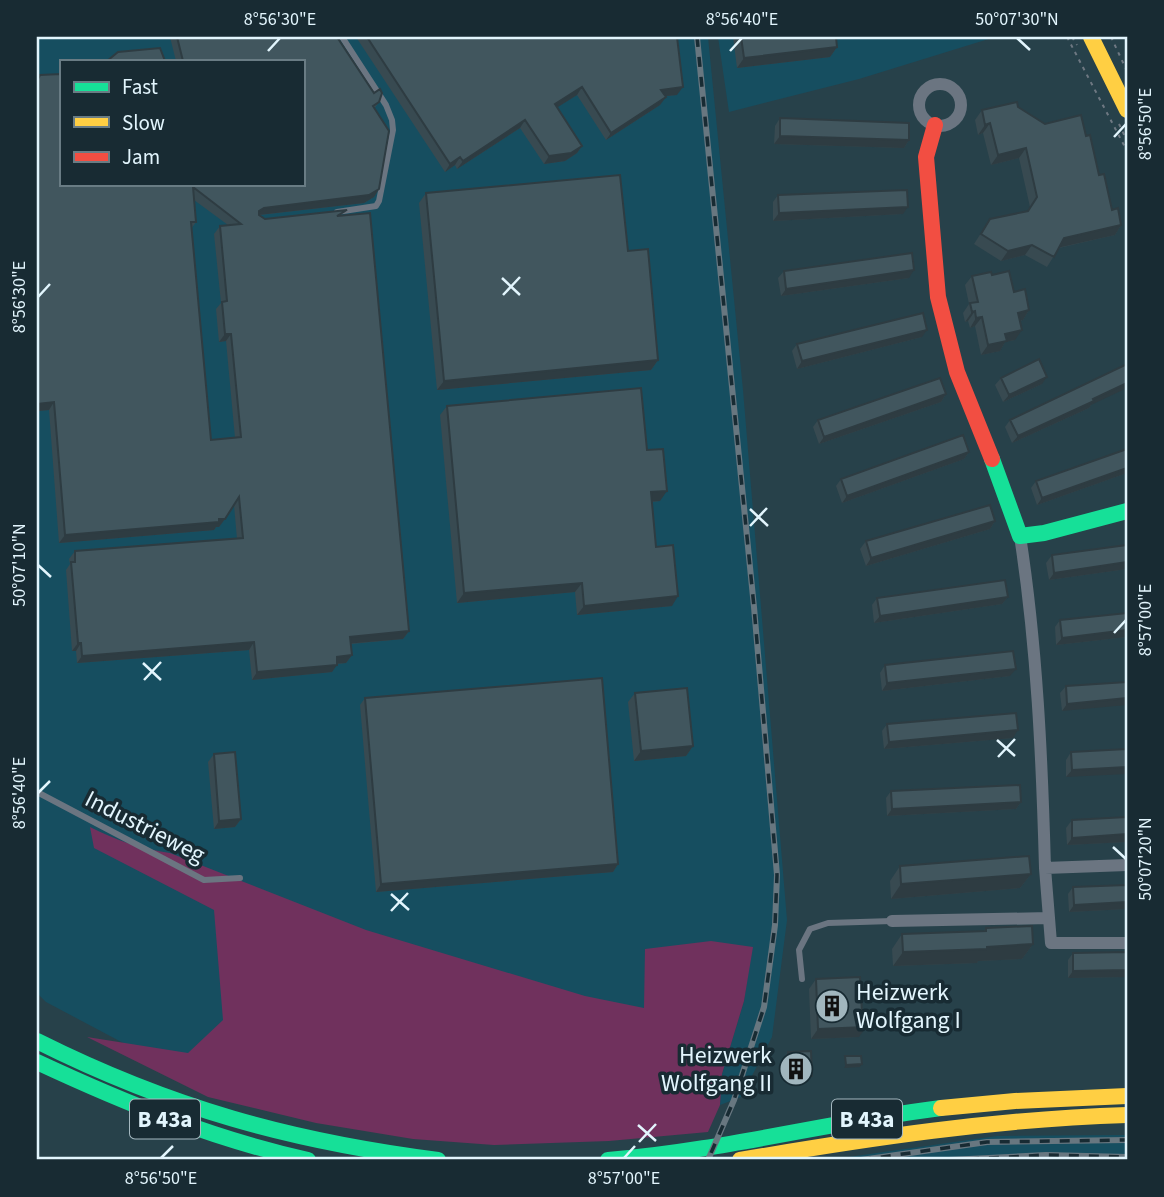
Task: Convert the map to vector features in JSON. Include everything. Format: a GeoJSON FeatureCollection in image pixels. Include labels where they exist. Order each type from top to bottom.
{"type":"FeatureCollection","features":[{"type":"Feature","properties":{"kind":"main road"},"geometry":{"type":"LineString","coordinates":[[1091,37],[1127,110]]}},
{"type":"Feature","properties":{"kind":"main road"},"geometry":{"type":"LineString","coordinates":[[935,125],[926,157],[937,297],[957,372],[1020,536],[1044,533],[1127,511]]}},
{"type":"Feature","properties":{"kind":"main road"},"geometry":{"type":"LineString","coordinates":[[37,1031],[64,1055]]}},
{"type":"Feature","properties":{"kind":"main road","name":"B 43a"},"geometry":{"type":"LineString","coordinates":[[37,1041],[139,1090],[248,1126],[352,1150],[438,1160]]}},
{"type":"Feature","properties":{"kind":"main road","name":"B 43a"},"geometry":{"type":"LineString","coordinates":[[37,1062],[164,1119],[308,1160]]}},
{"type":"Feature","properties":{"kind":"main road","name":"B 43a"},"geometry":{"type":"LineString","coordinates":[[608,1160],[726,1144],[921,1110],[999,1101],[1127,1096]]}},
{"type":"Feature","properties":{"kind":"main road","name":"B 43a"},"geometry":{"type":"LineString","coordinates":[[740,1160],[973,1123],[1127,1115]]}},
{"type":"Feature","properties":{"kind":"street"},"geometry":{"type":"LineString","coordinates":[[1020,536],[1029,598],[1040,727],[1045,868],[1051,943],[1127,943]]}},
{"type":"Feature","properties":{"kind":"street"},"geometry":{"type":"LineString","coordinates":[[1045,868],[1127,864]]}},
{"type":"Feature","properties":{"kind":"street"},"geometry":{"type":"LineString","coordinates":[[892,921],[1049,918]]}},
{"type":"Feature","properties":{"kind":"lane"},"geometry":{"type":"LineString","coordinates":[[323,214],[376,206],[393,130],[386,105],[342,37]]}},
{"type":"Feature","properties":{"kind":"lane","name":"Industrieweg"},"geometry":{"type":"LineString","coordinates":[[37,792],[204,880],[240,878]]}},
{"type":"Feature","properties":{"kind":"lane"},"geometry":{"type":"LineString","coordinates":[[802,979],[799,950],[810,929],[828,923],[892,921]]}},
{"type":"Feature","properties":{"kind":"path"},"geometry":{"type":"LineString","coordinates":[[1067,37],[1127,151]]}},
{"type":"Feature","properties":{"kind":"path"},"geometry":{"type":"LineString","coordinates":[[1111,37],[1127,71]]}},
{"type":"Feature","properties":{"kind":"shaded area"},"geometry":{"type":"Polygon","coordinates":[[[37,37],[708,37],[743,390],[787,920],[772,1037],[741,1097],[720,1105],[722,1074],[744,1001],[751,951],[681,1119],[210,1089],[46,1002],[37,993],[37,37]]]}},
{"type":"Feature","properties":{"kind":"shaded area"},"geometry":{"type":"Polygon","coordinates":[[[718,37],[995,37],[859,79],[729,112],[718,37]]]}},
{"type":"Feature","properties":{"kind":"shaded area"},"geometry":{"type":"Polygon","coordinates":[[[90,827],[129,843],[170,853],[366,930],[585,996],[644,1008],[645,949],[711,941],[753,947],[744,1001],[722,1074],[720,1105],[708,1132],[609,1141],[494,1145],[413,1139],[316,1123],[208,1097],[87,1037],[188,1053],[223,1020],[214,910],[94,848],[90,827]]]}},
{"type":"Feature","properties":{"kind":"shaded area"},"geometry":{"type":"Polygon","coordinates":[[[1127,1135],[1127,1160],[827,1160],[997,1136],[1127,1135]]]}},
{"type":"Feature","properties":{"kind":"building"},"geometry":{"type":"Polygon","coordinates":[[[177,37],[337,37],[374,93],[380,89],[382,93],[379,102],[373,106],[389,131],[379,189],[369,195],[264,208],[259,211],[259,215],[265,219],[347,210],[337,216],[370,213],[409,631],[350,637],[352,655],[337,657],[337,665],[257,672],[254,642],[82,656],[81,643],[78,643],[71,562],[75,562],[75,551],[243,538],[239,497],[225,519],[219,519],[219,522],[65,535],[54,402],[37,404],[37,81],[40,75],[60,74],[60,186],[304,186],[304,60],[183,60],[177,37]],[[193,187],[196,222],[191,222],[211,440],[241,437],[231,334],[225,334],[222,302],[227,301],[220,226],[241,224],[193,187]]]}},
{"type":"Feature","properties":{"kind":"building"},"geometry":{"type":"Polygon","coordinates":[[[367,37],[677,37],[683,87],[661,90],[666,97],[611,133],[582,87],[555,104],[582,146],[571,153],[549,156],[525,120],[463,161],[460,157],[450,164],[367,37]]]}},
{"type":"Feature","properties":{"kind":"building"},"geometry":{"type":"Polygon","coordinates":[[[741,37],[836,37],[837,47],[744,58],[741,37]]]}},
{"type":"Feature","properties":{"kind":"building"},"geometry":{"type":"Polygon","coordinates":[[[160,48],[165,60],[108,60],[118,52],[160,48]]]}},
{"type":"Feature","properties":{"kind":"building"},"geometry":{"type":"Polygon","coordinates":[[[1017,102],[1018,107],[1045,124],[1081,115],[1086,136],[1090,135],[1099,175],[1104,174],[1112,210],[1118,208],[1121,225],[1064,238],[1054,257],[1032,245],[1008,251],[981,234],[990,219],[1028,211],[1037,197],[1026,148],[998,155],[990,123],[985,125],[982,110],[1017,102]]]}},
{"type":"Feature","properties":{"kind":"building"},"geometry":{"type":"Polygon","coordinates":[[[780,118],[909,123],[909,140],[780,136],[780,118]]]}},
{"type":"Feature","properties":{"kind":"building"},"geometry":{"type":"Polygon","coordinates":[[[620,175],[628,251],[648,249],[658,360],[444,381],[426,193],[620,175]]]}},
{"type":"Feature","properties":{"kind":"building"},"geometry":{"type":"Polygon","coordinates":[[[907,190],[908,207],[779,213],[778,195],[907,190]]]}},
{"type":"Feature","properties":{"kind":"building"},"geometry":{"type":"Polygon","coordinates":[[[912,253],[914,270],[786,289],[784,271],[912,253]]]}},
{"type":"Feature","properties":{"kind":"building"},"geometry":{"type":"Polygon","coordinates":[[[1009,271],[1014,292],[1025,289],[1029,310],[1018,313],[1022,330],[1005,334],[1007,341],[988,345],[982,317],[976,318],[975,311],[972,312],[970,303],[978,302],[972,276],[1009,271]]]}},
{"type":"Feature","properties":{"kind":"building"},"geometry":{"type":"Polygon","coordinates":[[[923,313],[927,330],[802,361],[797,344],[923,313]]]}},
{"type":"Feature","properties":{"kind":"building"},"geometry":{"type":"Polygon","coordinates":[[[1039,359],[1047,377],[1009,395],[1001,378],[1039,359]]]}},
{"type":"Feature","properties":{"kind":"building"},"geometry":{"type":"Polygon","coordinates":[[[1127,364],[1127,383],[1018,436],[1010,420],[1127,364]]]}},
{"type":"Feature","properties":{"kind":"building"},"geometry":{"type":"Polygon","coordinates":[[[940,378],[946,394],[824,437],[818,420],[940,378]]]}},
{"type":"Feature","properties":{"kind":"building"},"geometry":{"type":"Polygon","coordinates":[[[641,388],[647,450],[663,449],[667,491],[651,492],[656,547],[673,545],[678,596],[584,606],[582,583],[464,593],[447,406],[641,388]]]}},
{"type":"Feature","properties":{"kind":"building"},"geometry":{"type":"Polygon","coordinates":[[[963,435],[969,452],[847,496],[841,479],[963,435]]]}},
{"type":"Feature","properties":{"kind":"building"},"geometry":{"type":"Polygon","coordinates":[[[1127,449],[1127,468],[1042,498],[1036,481],[1127,449]]]}},
{"type":"Feature","properties":{"kind":"building"},"geometry":{"type":"Polygon","coordinates":[[[990,505],[995,521],[871,558],[866,541],[990,505]]]}},
{"type":"Feature","properties":{"kind":"building"},"geometry":{"type":"Polygon","coordinates":[[[1127,545],[1127,562],[1054,573],[1052,555],[1127,545]]]}},
{"type":"Feature","properties":{"kind":"building"},"geometry":{"type":"Polygon","coordinates":[[[1005,580],[1008,597],[880,616],[877,598],[1005,580]]]}},
{"type":"Feature","properties":{"kind":"building"},"geometry":{"type":"Polygon","coordinates":[[[1127,613],[1127,630],[1062,638],[1060,620],[1127,613]]]}},
{"type":"Feature","properties":{"kind":"building"},"geometry":{"type":"Polygon","coordinates":[[[1013,651],[1016,669],[887,683],[885,665],[1013,651]]]}},
{"type":"Feature","properties":{"kind":"building"},"geometry":{"type":"Polygon","coordinates":[[[602,678],[618,864],[381,884],[365,698],[602,678]]]}},
{"type":"Feature","properties":{"kind":"building"},"geometry":{"type":"Polygon","coordinates":[[[1127,682],[1127,698],[1067,704],[1066,686],[1127,682]]]}},
{"type":"Feature","properties":{"kind":"building"},"geometry":{"type":"Polygon","coordinates":[[[687,688],[693,746],[641,751],[635,693],[687,688]]]}},
{"type":"Feature","properties":{"kind":"building"},"geometry":{"type":"Polygon","coordinates":[[[1016,713],[1018,730],[889,742],[887,724],[1016,713]]]}},
{"type":"Feature","properties":{"kind":"building"},"geometry":{"type":"Polygon","coordinates":[[[1127,749],[1127,767],[1072,770],[1071,752],[1127,749]]]}},
{"type":"Feature","properties":{"kind":"building"},"geometry":{"type":"Polygon","coordinates":[[[235,752],[241,819],[219,821],[214,754],[235,752]]]}},
{"type":"Feature","properties":{"kind":"building"},"geometry":{"type":"Polygon","coordinates":[[[1020,785],[1021,802],[892,809],[891,791],[1020,785]]]}},
{"type":"Feature","properties":{"kind":"building"},"geometry":{"type":"Polygon","coordinates":[[[1127,817],[1127,834],[1072,838],[1072,820],[1127,817]]]}},
{"type":"Feature","properties":{"kind":"building"},"geometry":{"type":"Polygon","coordinates":[[[1029,856],[1031,874],[901,884],[900,866],[1029,856]]]}},
{"type":"Feature","properties":{"kind":"building"},"geometry":{"type":"Polygon","coordinates":[[[1127,885],[1127,902],[1074,905],[1073,887],[1127,885]]]}},
{"type":"Feature","properties":{"kind":"building"},"geometry":{"type":"Polygon","coordinates":[[[1032,926],[1033,944],[987,949],[903,952],[902,934],[986,931],[986,928],[1032,926]]]}},
{"type":"Feature","properties":{"kind":"building"},"geometry":{"type":"Polygon","coordinates":[[[1127,952],[1127,970],[1073,971],[1073,953],[1127,952]]]}},
{"type":"Feature","properties":{"kind":"building","name":"Heizwerk Wolfgang I"},"geometry":{"type":"Polygon","coordinates":[[[860,977],[862,1012],[866,1012],[866,1027],[818,1029],[816,979],[860,977]]]}},
{"type":"Feature","properties":{"kind":"building","name":"Heizwerk Wolfgang II"},"geometry":{"type":"Polygon","coordinates":[[[811,1051],[812,1076],[788,1076],[788,1052],[811,1051]]]}},
{"type":"Feature","properties":{"kind":"building"},"geometry":{"type":"Polygon","coordinates":[[[845,1056],[861,1056],[862,1064],[846,1065],[845,1056]]]}},
{"type":"Feature","properties":{"kind":"railway"},"geometry":{"type":"LineString","coordinates":[[697,37],[754,607],[777,875],[775,925],[764,1007],[734,1100],[708,1160]]}},
{"type":"Feature","properties":{"kind":"railway"},"geometry":{"type":"LineString","coordinates":[[861,1160],[987,1142],[1127,1140]]}},
{"type":"Feature","properties":{"kind":"railway"},"geometry":{"type":"LineString","coordinates":[[949,1160],[1046,1155],[1127,1157]]}},
{"type":"Feature","properties":{"kind":"traffic: fast"},"geometry":{"type":"LineString","coordinates":[[992,459],[1020,536],[1044,533],[1127,511]]}},
{"type":"Feature","properties":{"kind":"traffic: fast"},"geometry":{"type":"LineString","coordinates":[[37,1041],[135,1085],[232,1118],[332,1143],[438,1160]]}},
{"type":"Feature","properties":{"kind":"traffic: fast"},"geometry":{"type":"LineString","coordinates":[[37,1062],[170,1119],[238,1142],[308,1160]]}},
{"type":"Feature","properties":{"kind":"traffic: fast"},"geometry":{"type":"LineString","coordinates":[[608,1160],[692,1150],[941,1108]]}},
{"type":"Feature","properties":{"kind":"traffic: slow"},"geometry":{"type":"LineString","coordinates":[[1091,37],[1127,110]]}},
{"type":"Feature","properties":{"kind":"traffic: slow"},"geometry":{"type":"LineString","coordinates":[[941,1108],[1015,1101],[1127,1096]]}},
{"type":"Feature","properties":{"kind":"traffic: slow"},"geometry":{"type":"LineString","coordinates":[[740,1160],[933,1131],[1127,1115]]}},
{"type":"Feature","properties":{"kind":"traffic: jam"},"geometry":{"type":"LineString","coordinates":[[935,125],[926,157],[938,297],[957,372],[992,459]]}},
{"type":"Feature","properties":{"kind":"place","name":"Heizwerk Wolfgang I"},"geometry":{"type":"Point","coordinates":[832,1006]}},
{"type":"Feature","properties":{"kind":"place","name":"Heizwerk Wolfgang II"},"geometry":{"type":"Point","coordinates":[796,1069]}}]}
